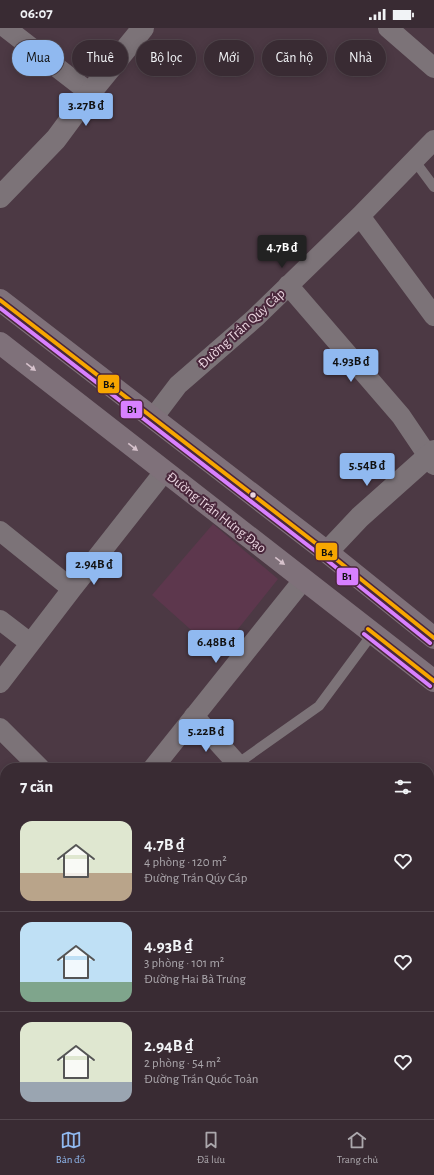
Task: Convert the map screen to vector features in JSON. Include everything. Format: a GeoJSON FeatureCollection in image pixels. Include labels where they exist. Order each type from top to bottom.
{"type":"FeatureCollection","features":[{"type":"Feature","properties":{"kind":"main road"},"geometry":{"type":"LineString","coordinates":[[0,300],[327,552],[434,638]]}},
{"type":"Feature","properties":{"kind":"main road","name":"Đường Trần Hưng Đạo"},"geometry":{"type":"LineString","coordinates":[[0,343],[434,681]]}},
{"type":"Feature","properties":{"kind":"main road"},"geometry":{"type":"LineString","coordinates":[[304,579],[327,552]]}},
{"type":"Feature","properties":{"kind":"street"},"geometry":{"type":"LineString","coordinates":[[6,28],[90,93]]}},
{"type":"Feature","properties":{"kind":"street"},"geometry":{"type":"LineString","coordinates":[[0,196],[56,139],[90,93],[143,28]]}},
{"type":"Feature","properties":{"kind":"street"},"geometry":{"type":"LineString","coordinates":[[391,29],[434,68]]}},
{"type":"Feature","properties":{"kind":"street","name":"Đường Trần Qúy Cáp"},"geometry":{"type":"LineString","coordinates":[[153,418],[178,385],[255,318],[360,216],[434,140]]}},
{"type":"Feature","properties":{"kind":"street"},"geometry":{"type":"LineString","coordinates":[[360,216],[434,316]]}},
{"type":"Feature","properties":{"kind":"street"},"geometry":{"type":"LineString","coordinates":[[288,285],[401,416],[432,457],[360,517],[327,552]]}},
{"type":"Feature","properties":{"kind":"street"},"geometry":{"type":"LineString","coordinates":[[0,683],[164,472]]}},
{"type":"Feature","properties":{"kind":"street"},"geometry":{"type":"LineString","coordinates":[[0,532],[72,589]]}},
{"type":"Feature","properties":{"kind":"street"},"geometry":{"type":"LineString","coordinates":[[157,763],[304,579]]}},
{"type":"Feature","properties":{"kind":"street"},"geometry":{"type":"LineString","coordinates":[[0,620],[30,643]]}},
{"type":"Feature","properties":{"kind":"street"},"geometry":{"type":"LineString","coordinates":[[194,716],[236,763]]}},
{"type":"Feature","properties":{"kind":"street"},"geometry":{"type":"LineString","coordinates":[[0,728],[35,763]]}},
{"type":"Feature","properties":{"kind":"lane"},"geometry":{"type":"LineString","coordinates":[[414,160],[434,187]]}},
{"type":"Feature","properties":{"kind":"lane"},"geometry":{"type":"LineString","coordinates":[[243,763],[319,706],[373,633]]}},
{"type":"Feature","properties":{"kind":"shaded area"},"geometry":{"type":"Polygon","coordinates":[[[213,524],[278,579],[218,654],[152,595],[213,524]]]}},
{"type":"Feature","properties":{"kind":"transit line","name":"B4"},"geometry":{"type":"LineString","coordinates":[[0,300],[327,552],[434,638]]}},
{"type":"Feature","properties":{"kind":"transit line","name":"B1"},"geometry":{"type":"LineString","coordinates":[[0,308],[323,557],[430,643]]}},
{"type":"Feature","properties":{"kind":"transit line","name":"B4"},"geometry":{"type":"LineString","coordinates":[[368,629],[434,681]]}},
{"type":"Feature","properties":{"kind":"transit line","name":"B1"},"geometry":{"type":"LineString","coordinates":[[364,634],[430,686]]}}]}
